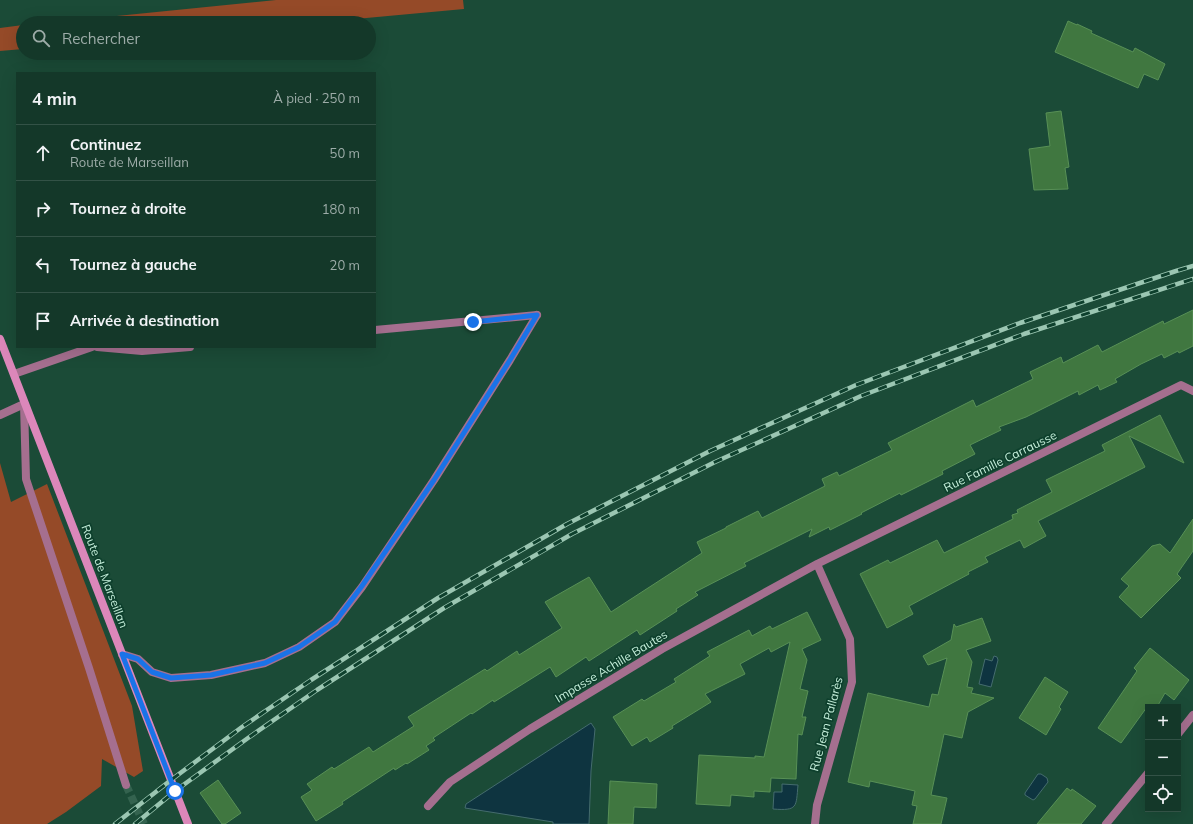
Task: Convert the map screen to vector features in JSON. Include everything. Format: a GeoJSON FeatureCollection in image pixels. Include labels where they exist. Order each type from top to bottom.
{"type":"FeatureCollection","features":[{"type":"Feature","properties":{"kind":"main road","name":"Route de Marseillan"},"geometry":{"type":"LineString","coordinates":[[0,339],[188,823]]}},
{"type":"Feature","properties":{"kind":"street"},"geometry":{"type":"LineString","coordinates":[[122,654],[138,659],[152,672],[171,678],[211,675],[265,663],[299,647],[335,622],[362,586],[434,480],[537,315],[376,330]]}},
{"type":"Feature","properties":{"kind":"street"},"geometry":{"type":"LineString","coordinates":[[14,374],[89,348]]}},
{"type":"Feature","properties":{"kind":"street"},"geometry":{"type":"LineString","coordinates":[[108,348],[142,351],[178,348]]}},
{"type":"Feature","properties":{"kind":"street","name":"Rue Famille Carrausse"},"geometry":{"type":"LineString","coordinates":[[817,564],[1181,385],[1193,391]]}},
{"type":"Feature","properties":{"kind":"street"},"geometry":{"type":"LineString","coordinates":[[0,415],[24,404],[26,479],[87,661],[126,785]]}},
{"type":"Feature","properties":{"kind":"street","name":"Impasse Achille Bautes"},"geometry":{"type":"LineString","coordinates":[[428,806],[450,782],[530,729],[662,649],[817,564]]}},
{"type":"Feature","properties":{"kind":"street","name":"Rue Jean Pallarès"},"geometry":{"type":"LineString","coordinates":[[815,824],[817,804],[852,682],[850,639],[817,564]]}},
{"type":"Feature","properties":{"kind":"street"},"geometry":{"type":"LineString","coordinates":[[1181,730],[1193,714]]}},
{"type":"Feature","properties":{"kind":"street"},"geometry":{"type":"LineString","coordinates":[[1106,824],[1146,776]]}},
{"type":"Feature","properties":{"kind":"shaded area"},"geometry":{"type":"Polygon","coordinates":[[[276,0],[463,0],[464,9],[376,17],[117,16],[276,0]]]}},
{"type":"Feature","properties":{"kind":"shaded area"},"geometry":{"type":"Polygon","coordinates":[[[16,26],[16,50],[0,51],[0,28],[16,26]]]}},
{"type":"Feature","properties":{"kind":"shaded area"},"geometry":{"type":"Polygon","coordinates":[[[0,463],[11,502],[47,484],[132,706],[143,771],[134,777],[102,759],[101,786],[47,824],[0,824],[0,463]]]}},
{"type":"Feature","properties":{"kind":"water"},"geometry":{"type":"Polygon","coordinates":[[[994,656],[997,657],[998,660],[991,687],[979,684],[985,659],[992,661],[994,656]]]}},
{"type":"Feature","properties":{"kind":"water"},"geometry":{"type":"Polygon","coordinates":[[[591,723],[595,729],[591,771],[589,824],[553,824],[553,822],[465,808],[466,804],[591,723]]]}},
{"type":"Feature","properties":{"kind":"water"},"geometry":{"type":"Polygon","coordinates":[[[1038,774],[1041,774],[1047,778],[1048,782],[1033,800],[1025,795],[1025,793],[1038,774]]]}},
{"type":"Feature","properties":{"kind":"water"},"geometry":{"type":"Polygon","coordinates":[[[782,784],[798,785],[796,803],[791,808],[773,809],[774,792],[782,792],[782,784]]]}},
{"type":"Feature","properties":{"kind":"building"},"geometry":{"type":"Polygon","coordinates":[[[1068,21],[1092,31],[1091,33],[1133,52],[1135,48],[1165,64],[1158,80],[1144,74],[1138,88],[1055,52],[1068,21]]]}},
{"type":"Feature","properties":{"kind":"building"},"geometry":{"type":"Polygon","coordinates":[[[1061,111],[1069,167],[1065,168],[1068,189],[1034,190],[1029,149],[1050,146],[1046,113],[1061,111]]]}},
{"type":"Feature","properties":{"kind":"building"},"geometry":{"type":"Polygon","coordinates":[[[1193,310],[1193,346],[1164,358],[1162,354],[1115,379],[1117,382],[1100,390],[1098,385],[1079,395],[1078,391],[1026,417],[999,427],[1001,430],[970,445],[975,454],[942,471],[943,474],[901,495],[900,493],[830,530],[829,527],[809,537],[812,529],[744,563],[746,566],[695,592],[698,595],[676,609],[677,611],[640,635],[637,630],[589,661],[586,657],[556,677],[550,667],[494,702],[493,700],[472,714],[471,713],[433,738],[435,740],[426,746],[429,750],[407,764],[406,763],[395,770],[394,768],[316,821],[301,797],[312,790],[307,784],[332,767],[334,769],[369,747],[373,752],[414,726],[408,717],[485,669],[487,671],[517,651],[519,655],[562,628],[545,602],[589,577],[611,612],[702,553],[697,542],[758,511],[762,518],[825,486],[822,479],[837,472],[839,476],[892,450],[888,443],[973,400],[976,407],[1033,379],[1030,372],[1061,357],[1063,363],[1098,345],[1102,352],[1163,321],[1164,324],[1193,310]]]}},
{"type":"Feature","properties":{"kind":"building"},"geometry":{"type":"Polygon","coordinates":[[[1160,415],[1184,463],[1129,436],[1145,467],[1038,521],[1046,536],[1024,548],[1020,540],[985,557],[988,562],[968,572],[969,574],[909,606],[913,614],[887,628],[860,574],[888,560],[890,563],[937,540],[944,553],[1013,519],[1012,515],[1018,513],[1017,510],[1052,492],[1046,480],[1105,451],[1102,445],[1160,415]]]}},
{"type":"Feature","properties":{"kind":"building"},"geometry":{"type":"Polygon","coordinates":[[[1193,519],[1193,551],[1177,574],[1181,578],[1141,618],[1119,597],[1129,586],[1121,579],[1152,546],[1160,544],[1170,553],[1193,519]]]}},
{"type":"Feature","properties":{"kind":"building"},"geometry":{"type":"Polygon","coordinates":[[[807,612],[821,640],[802,649],[807,660],[800,689],[808,691],[802,717],[806,717],[802,735],[798,734],[796,779],[771,778],[770,792],[754,791],[754,797],[731,795],[730,806],[696,804],[699,755],[755,758],[755,756],[764,757],[790,642],[771,652],[769,648],[740,664],[745,674],[705,694],[711,702],[672,726],[673,728],[650,742],[647,737],[632,746],[613,717],[642,699],[644,701],[676,682],[674,679],[710,656],[707,652],[749,630],[752,636],[770,626],[772,629],[807,612]]]}},
{"type":"Feature","properties":{"kind":"building"},"geometry":{"type":"Polygon","coordinates":[[[982,618],[991,641],[966,650],[972,662],[967,687],[973,688],[971,693],[994,698],[968,712],[962,738],[944,734],[931,795],[947,798],[941,824],[913,824],[917,806],[912,805],[915,791],[870,781],[869,787],[848,782],[868,693],[929,707],[932,694],[938,695],[947,658],[928,665],[923,656],[951,640],[954,624],[956,627],[982,618]]]}},
{"type":"Feature","properties":{"kind":"building"},"geometry":{"type":"Polygon","coordinates":[[[1150,648],[1189,680],[1174,700],[1165,693],[1159,704],[1145,704],[1145,710],[1121,743],[1098,728],[1137,671],[1134,668],[1150,648]]]}},
{"type":"Feature","properties":{"kind":"building"},"geometry":{"type":"Polygon","coordinates":[[[1045,677],[1068,692],[1059,707],[1061,709],[1046,735],[1019,718],[1045,677]]]}},
{"type":"Feature","properties":{"kind":"building"},"geometry":{"type":"Polygon","coordinates":[[[218,780],[241,813],[225,824],[222,824],[200,793],[218,780]]]}},
{"type":"Feature","properties":{"kind":"building"},"geometry":{"type":"Polygon","coordinates":[[[610,781],[657,784],[656,808],[634,807],[633,824],[608,824],[610,781]]]}},
{"type":"Feature","properties":{"kind":"building"},"geometry":{"type":"Polygon","coordinates":[[[1067,788],[1071,791],[1072,789],[1096,806],[1081,824],[1037,824],[1067,788]]]}},
{"type":"Feature","properties":{"kind":"tunnel"},"geometry":{"type":"LineString","coordinates":[[126,785],[144,824]]}},
{"type":"Feature","properties":{"kind":"railway"},"geometry":{"type":"LineString","coordinates":[[115,824],[242,727],[311,680],[438,598],[567,524],[710,451],[856,385],[1020,323],[1193,266]]}},
{"type":"Feature","properties":{"kind":"railway"},"geometry":{"type":"LineString","coordinates":[[135,824],[175,791],[317,690],[444,608],[572,534],[715,462],[861,396],[1024,334],[1193,279]]}},
{"type":"Feature","properties":{"kind":"route"},"geometry":{"type":"LineString","coordinates":[[175,791],[122,654],[138,659],[152,672],[171,678],[211,675],[265,663],[299,647],[335,622],[362,586],[434,480],[537,315],[473,322]]}}]}
